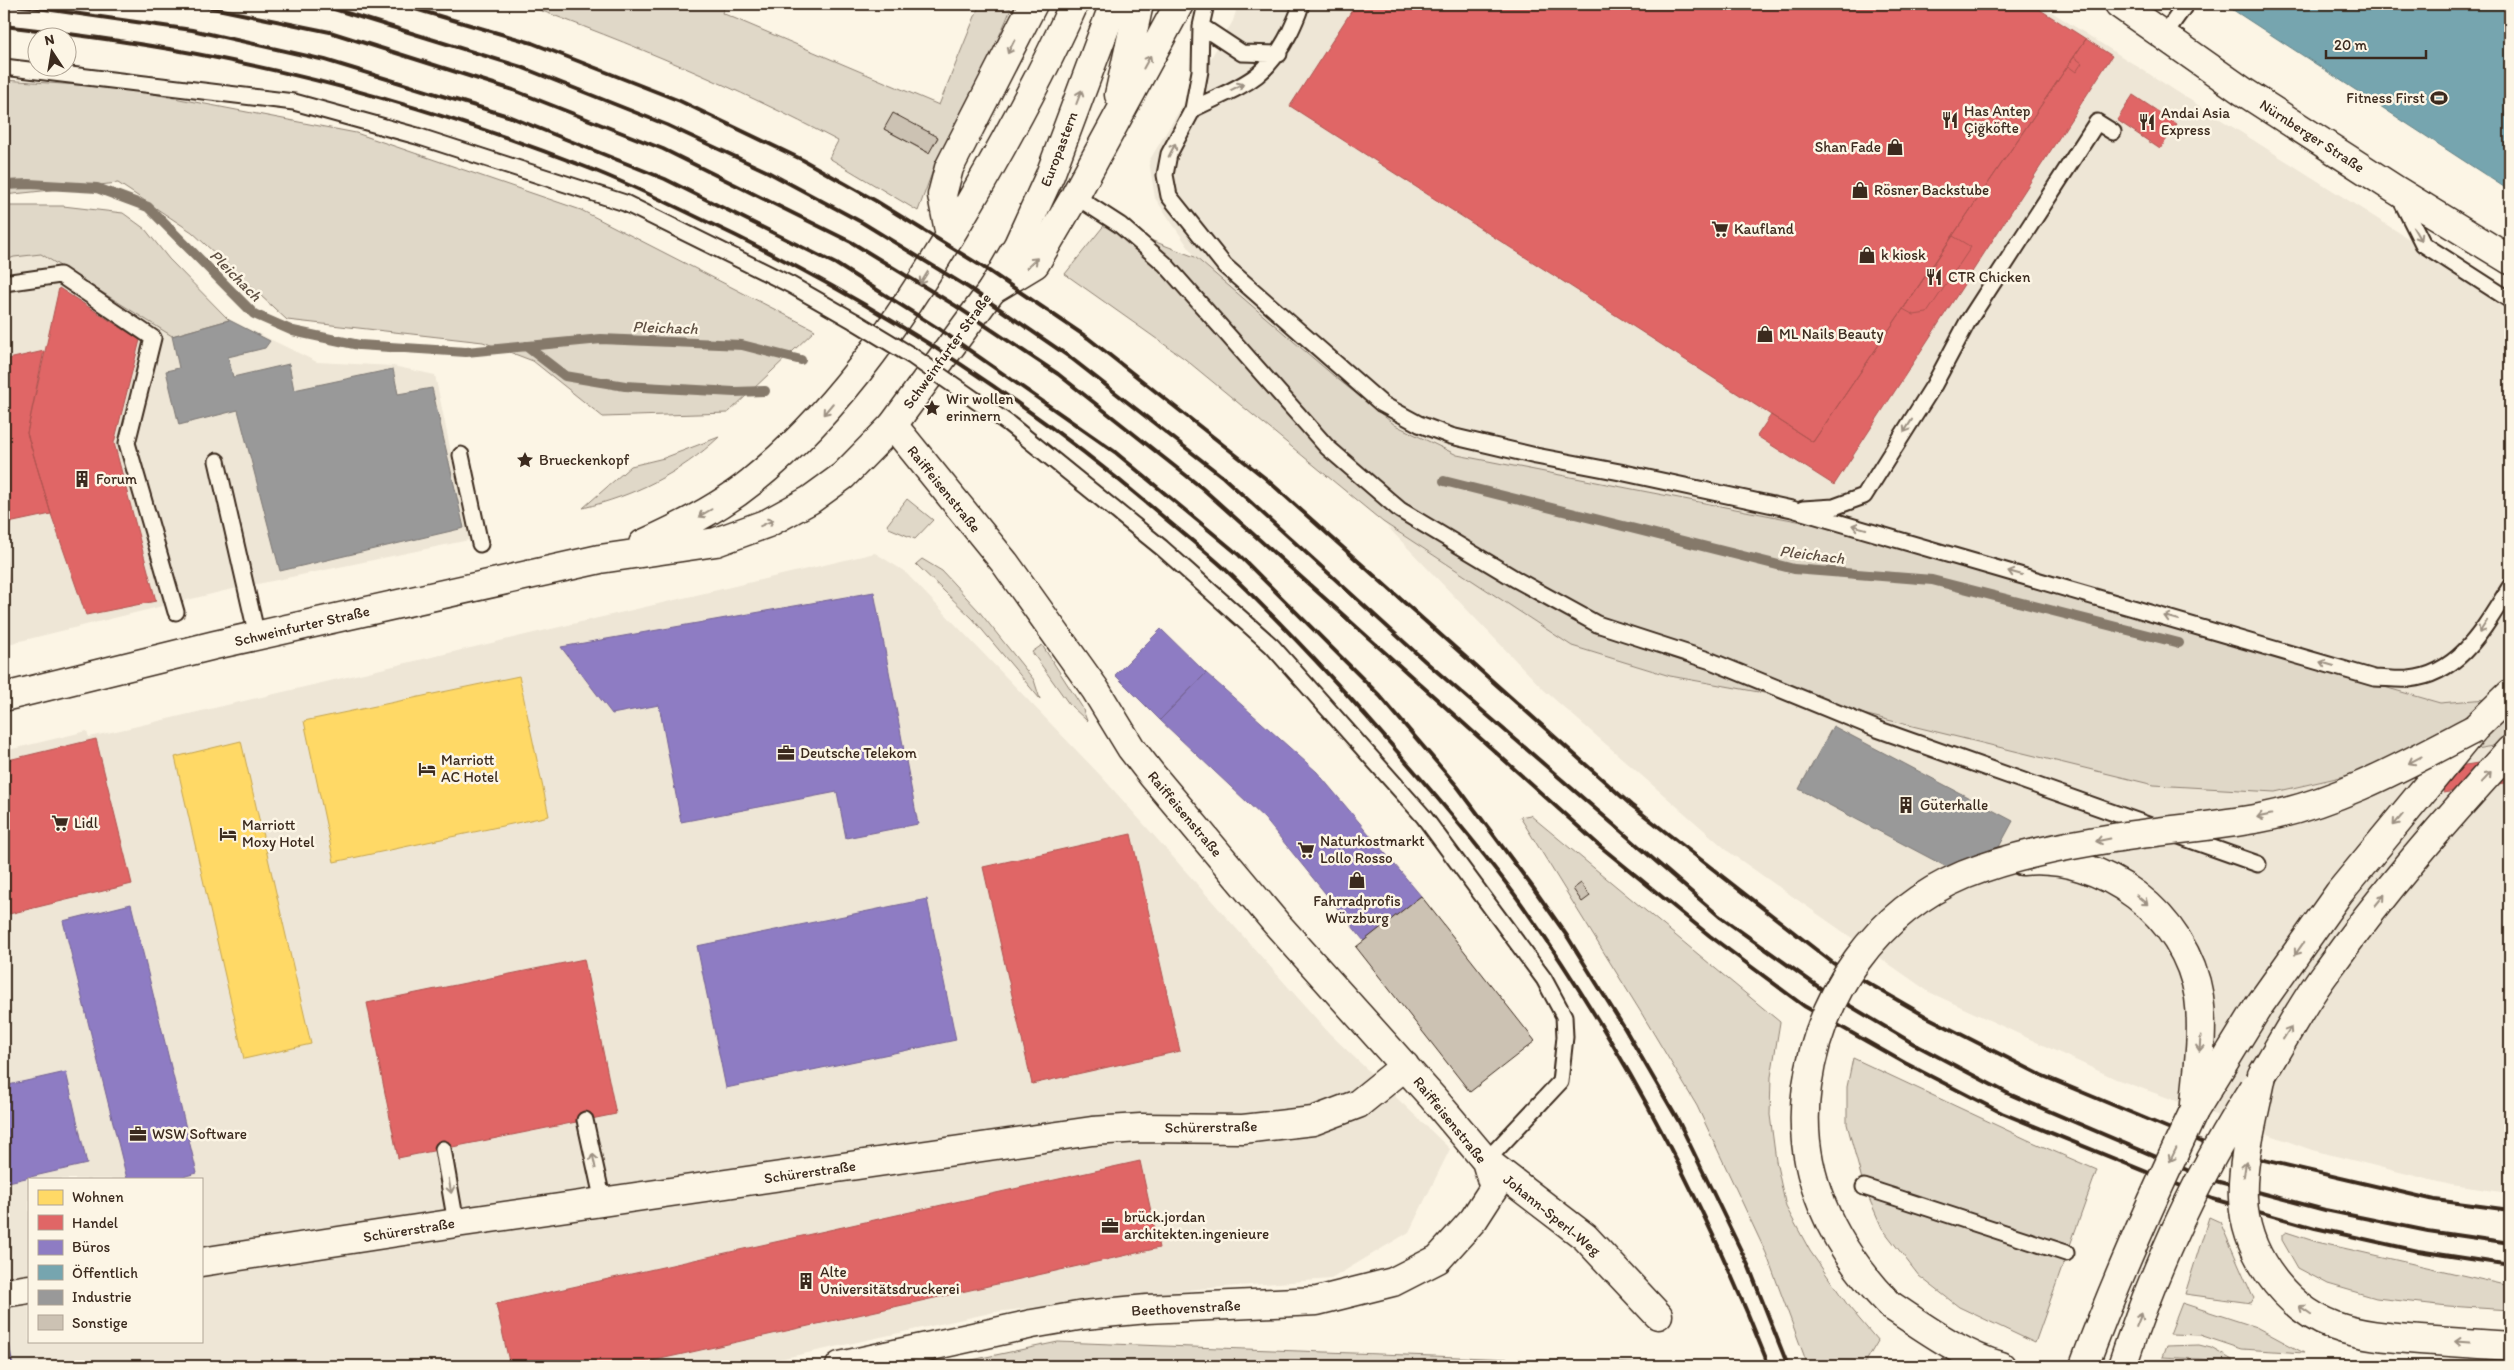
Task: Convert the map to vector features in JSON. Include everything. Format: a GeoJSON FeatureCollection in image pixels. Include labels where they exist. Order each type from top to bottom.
{"type":"FeatureCollection","features":[{"type":"Feature","properties":{"kind":"main road"},"geometry":{"type":"LineString","coordinates":[[950,236],[942,195],[949,168],[1033,4]]}},
{"type":"Feature","properties":{"kind":"main road"},"geometry":{"type":"LineString","coordinates":[[950,236],[1011,132],[1046,66],[1074,4]]}},
{"type":"Feature","properties":{"kind":"main road","name":"Europastern"},"geometry":{"type":"LineString","coordinates":[[992,290],[1018,245],[1050,175],[1114,4]]}},
{"type":"Feature","properties":{"kind":"main road"},"geometry":{"type":"LineString","coordinates":[[1113,123],[1139,4]]}},
{"type":"Feature","properties":{"kind":"main road","name":"Schweinfurter Straße"},"geometry":{"type":"LineString","coordinates":[[4,697],[257,636],[600,559],[716,542],[768,523],[810,500],[843,476],[893,425],[992,290],[1035,264],[1075,196],[1179,4]]}},
{"type":"Feature","properties":{"kind":"main road","name":"Nürnberger Straße"},"geometry":{"type":"LineString","coordinates":[[2119,4],[2244,92],[2396,190],[2510,260]]}},
{"type":"Feature","properties":{"kind":"main road","name":"Schweinfurter Straße"},"geometry":{"type":"LineString","coordinates":[[600,559],[675,530],[750,484],[780,457],[819,420],[843,392],[903,311],[950,236]]}},
{"type":"Feature","properties":{"kind":"main road","name":"Raiffeisenstraße"},"geometry":{"type":"LineString","coordinates":[[893,425],[1005,563],[1095,689],[1131,748],[1157,783],[1486,1161],[1494,1188]]}},
{"type":"Feature","properties":{"kind":"main road"},"geometry":{"type":"LineString","coordinates":[[2084,1366],[2111,1291],[2194,1111],[2258,1007],[2339,893],[2474,729],[2510,694]]}},
{"type":"Feature","properties":{"kind":"main road"},"geometry":{"type":"LineString","coordinates":[[2001,1366],[1988,1362],[1938,1337],[1890,1305],[1867,1281],[1847,1254],[1830,1225],[1818,1194],[1805,1128],[1806,1094],[1811,1061],[1821,1026],[1835,994],[1853,963],[1876,936],[1903,912],[1932,891],[1964,876],[1998,864],[2046,851],[2112,838],[2260,818],[2312,805],[2350,792],[2474,729]]}},
{"type":"Feature","properties":{"kind":"main road"},"geometry":{"type":"LineString","coordinates":[[2122,1366],[2161,1264],[2198,1186],[2238,1111],[2324,974],[2373,908],[2447,819],[2510,750]]}},
{"type":"Feature","properties":{"kind":"main road"},"geometry":{"type":"LineString","coordinates":[[1998,864],[2025,860],[2052,861],[2078,865],[2103,875],[2127,888],[2148,904],[2166,923],[2188,961],[2198,995],[2201,1021],[2194,1111]]}},
{"type":"Feature","properties":{"kind":"main road","name":"Schürerstraße"},"geometry":{"type":"LineString","coordinates":[[202,1262],[1092,1131],[1141,1128],[1243,1129],[1313,1121],[1358,1104],[1405,1066]]}},
{"type":"Feature","properties":{"kind":"main road"},"geometry":{"type":"LineString","coordinates":[[2262,1075],[2244,1175],[2242,1198],[2252,1242],[2261,1262],[2276,1284],[2295,1304],[2317,1319],[2341,1330],[2367,1336],[2510,1346]]}},
{"type":"Feature","properties":{"kind":"main road","name":"Johann-Sperl-Weg"},"geometry":{"type":"LineString","coordinates":[[1486,1161],[1585,1238],[1658,1315]]}},
{"type":"Feature","properties":{"kind":"main road","name":"Beethovenstraße"},"geometry":{"type":"LineString","coordinates":[[840,1366],[1032,1324],[1084,1315],[1147,1309],[1317,1300],[1393,1282],[1438,1259],[1474,1220],[1494,1188]]}},
{"type":"Feature","properties":{"kind":"main road"},"geometry":{"type":"LineString","coordinates":[[4,1293],[28,1289]]}},
{"type":"Feature","properties":{"kind":"lane"},"geometry":{"type":"LineString","coordinates":[[1206,4],[1202,26],[1200,71],[1193,109],[1190,118],[1169,154],[1165,175],[1170,196],[1225,266],[1382,404],[1419,424],[1451,436],[1536,456],[1792,509],[2374,678],[2409,679],[2442,670],[2471,647],[2510,587]]}},
{"type":"Feature","properties":{"kind":"lane"},"geometry":{"type":"LineString","coordinates":[[1193,109],[1257,77],[1279,54],[1300,12],[1301,4]]}},
{"type":"Feature","properties":{"kind":"lane"},"geometry":{"type":"LineString","coordinates":[[2164,35],[2186,4]]}},
{"type":"Feature","properties":{"kind":"lane"},"geometry":{"type":"LineString","coordinates":[[1202,26],[1242,53],[1279,54]]}},
{"type":"Feature","properties":{"kind":"lane"},"geometry":{"type":"LineString","coordinates":[[4,67],[294,102],[416,136],[625,203],[791,285],[854,321],[912,356],[1009,424],[1162,548],[1272,646],[1424,817],[1544,979],[1564,1016],[1565,1038],[1560,1082],[1486,1161]]}},
{"type":"Feature","properties":{"kind":"lane"},"geometry":{"type":"LineString","coordinates":[[1792,509],[1834,507],[1864,496],[1934,385],[1967,323],[2097,122],[2113,132]]}},
{"type":"Feature","properties":{"kind":"lane"},"geometry":{"type":"LineString","coordinates":[[2396,190],[2423,244],[2510,300]]}},
{"type":"Feature","properties":{"kind":"lane"},"geometry":{"type":"LineString","coordinates":[[1075,196],[1120,225],[1165,264],[1327,447],[1400,510],[1518,580],[1597,624],[1711,661],[1877,729],[2258,864]]}},
{"type":"Feature","properties":{"kind":"lane"},"geometry":{"type":"LineString","coordinates":[[4,283],[60,275],[153,338],[128,443],[176,612]]}},
{"type":"Feature","properties":{"kind":"lane"},"geometry":{"type":"LineString","coordinates":[[461,455],[480,544]]}},
{"type":"Feature","properties":{"kind":"lane"},"geometry":{"type":"LineString","coordinates":[[217,461],[257,636]]}},
{"type":"Feature","properties":{"kind":"lane"},"geometry":{"type":"LineString","coordinates":[[585,1120],[603,1202]]}},
{"type":"Feature","properties":{"kind":"lane"},"geometry":{"type":"LineString","coordinates":[[443,1149],[456,1223]]}},
{"type":"Feature","properties":{"kind":"lane"},"geometry":{"type":"LineString","coordinates":[[1864,1187],[2066,1252]]}},
{"type":"Feature","properties":{"kind":"shaded area"},"geometry":{"type":"Polygon","coordinates":[[[523,4],[726,4],[722,13],[939,105],[980,4],[998,4],[1011,9],[973,97],[936,162],[918,211],[829,158],[838,141],[722,84],[643,50],[523,4]],[[884,129],[928,153],[938,138],[884,129]]]}},
{"type":"Feature","properties":{"kind":"shaded area"},"geometry":{"type":"Polygon","coordinates":[[[1238,4],[2039,4],[2510,303],[2510,697],[2440,703],[1823,526],[1457,455],[1395,425],[1334,376],[1195,257],[1155,198],[1149,161],[1233,21],[1238,4]]]}},
{"type":"Feature","properties":{"kind":"shaded area"},"geometry":{"type":"Polygon","coordinates":[[[4,80],[122,88],[356,133],[581,210],[815,330],[728,413],[603,417],[533,361],[483,342],[287,320],[192,232],[118,183],[4,195],[4,80]]]}},
{"type":"Feature","properties":{"kind":"shaded area"},"geometry":{"type":"Polygon","coordinates":[[[4,206],[63,206],[123,213],[145,229],[169,259],[229,320],[172,336],[41,254],[14,257],[4,261],[4,206]]]}},
{"type":"Feature","properties":{"kind":"shaded area"},"geometry":{"type":"Polygon","coordinates":[[[1106,223],[1195,257],[1334,376],[1395,425],[1457,455],[1823,526],[2440,703],[2510,697],[2510,743],[2424,758],[2275,792],[2154,785],[1814,702],[1670,676],[1572,646],[1383,522],[1185,359],[1065,274],[1106,223]]]}},
{"type":"Feature","properties":{"kind":"shaded area"},"geometry":{"type":"Polygon","coordinates":[[[105,235],[216,313],[317,362],[393,366],[435,375],[469,540],[224,591],[4,645],[4,243],[105,235]]]}},
{"type":"Feature","properties":{"kind":"shaded area"},"geometry":{"type":"Polygon","coordinates":[[[719,437],[689,462],[656,482],[620,497],[583,508],[631,466],[664,458],[719,437]]]}},
{"type":"Feature","properties":{"kind":"shaded area"},"geometry":{"type":"Polygon","coordinates":[[[907,499],[933,520],[915,539],[889,528],[887,525],[907,499]]]}},
{"type":"Feature","properties":{"kind":"shaded area"},"geometry":{"type":"Polygon","coordinates":[[[1383,522],[1572,646],[1670,676],[1814,702],[2424,758],[2510,743],[2510,1193],[2451,1185],[2312,1150],[2116,1079],[1929,992],[1729,852],[1544,690],[1383,522]]]}},
{"type":"Feature","properties":{"kind":"shaded area"},"geometry":{"type":"Polygon","coordinates":[[[875,553],[904,571],[1102,777],[1329,1033],[1450,1149],[1409,1232],[1331,1279],[1197,1289],[995,1312],[748,1366],[4,1366],[4,751],[87,731],[89,737],[875,553]]]}},
{"type":"Feature","properties":{"kind":"shaded area"},"geometry":{"type":"Polygon","coordinates":[[[922,559],[942,571],[978,610],[1034,680],[1040,699],[973,619],[916,564],[922,559]]]}},
{"type":"Feature","properties":{"kind":"shaded area"},"geometry":{"type":"Polygon","coordinates":[[[1042,645],[1082,707],[1087,721],[1069,704],[1032,652],[1042,645]]]}},
{"type":"Feature","properties":{"kind":"shaded area"},"geometry":{"type":"Polygon","coordinates":[[[1530,815],[1780,1022],[1771,1077],[1770,1115],[1776,1161],[1786,1207],[1810,1251],[1849,1307],[1878,1341],[1865,1363],[1870,1366],[1808,1366],[1766,1253],[1697,1106],[1520,817],[1530,815]]]}},
{"type":"Feature","properties":{"kind":"shaded area"},"geometry":{"type":"Polygon","coordinates":[[[1853,1058],[2028,1140],[2097,1170],[2035,1343],[1959,1307],[1919,1276],[1882,1228],[1864,1187],[1847,1124],[1847,1087],[1853,1058]]]}},
{"type":"Feature","properties":{"kind":"shaded area"},"geometry":{"type":"Polygon","coordinates":[[[2209,1217],[2220,1222],[2254,1298],[2251,1303],[2185,1294],[2209,1217]]]}},
{"type":"Feature","properties":{"kind":"shaded area"},"geometry":{"type":"Polygon","coordinates":[[[2286,1232],[2317,1242],[2510,1286],[2510,1310],[2448,1306],[2376,1298],[2328,1284],[2298,1268],[2282,1240],[2282,1235],[2286,1232]]]}},
{"type":"Feature","properties":{"kind":"shaded area"},"geometry":{"type":"Polygon","coordinates":[[[2182,1303],[2256,1327],[2304,1353],[2242,1349],[2200,1335],[2170,1334],[2182,1303]]]}},
{"type":"Feature","properties":{"kind":"shaded area"},"geometry":{"type":"Polygon","coordinates":[[[1058,1342],[1647,1364],[1648,1366],[943,1366],[1058,1342]]]}},
{"type":"Feature","properties":{"kind":"shaded area"},"geometry":{"type":"Polygon","coordinates":[[[2199,1345],[2211,1348],[2234,1361],[2162,1357],[2166,1346],[2199,1345]]]}},
{"type":"Feature","properties":{"kind":"building: Wohnen","name":"Marriott AC Hotel"},"geometry":{"type":"Polygon","coordinates":[[[519,676],[549,816],[334,862],[304,721],[519,676]]]}},
{"type":"Feature","properties":{"kind":"building: Wohnen","name":"Marriott Moxy Hotel"},"geometry":{"type":"Polygon","coordinates":[[[241,741],[311,1044],[244,1059],[175,757],[241,741]]]}},
{"type":"Feature","properties":{"kind":"building: Handel","name":"Kaufland"},"geometry":{"type":"Polygon","coordinates":[[[1356,4],[2031,4],[2086,39],[1813,442],[1290,106],[1356,4]]]}},
{"type":"Feature","properties":{"kind":"building: Handel"},"geometry":{"type":"Polygon","coordinates":[[[2086,39],[2112,56],[1834,485],[1757,436],[1771,415],[1813,442],[2086,39]]]}},
{"type":"Feature","properties":{"kind":"building: Handel"},"geometry":{"type":"Polygon","coordinates":[[[2074,57],[2082,63],[2076,72],[2068,66],[2074,57]]]}},
{"type":"Feature","properties":{"kind":"building: Handel","name":"Andai Asia Express"},"geometry":{"type":"Polygon","coordinates":[[[2133,95],[2177,124],[2160,149],[2117,120],[2133,95]]]}},
{"type":"Feature","properties":{"kind":"building: Handel"},"geometry":{"type":"Polygon","coordinates":[[[1953,236],[1971,247],[1927,313],[1914,315],[1903,309],[1953,236]]]}},
{"type":"Feature","properties":{"kind":"building: Handel","name":"Forum"},"geometry":{"type":"Polygon","coordinates":[[[59,288],[140,340],[114,443],[156,601],[86,615],[51,514],[27,433],[59,288]]]}},
{"type":"Feature","properties":{"kind":"building: Handel"},"geometry":{"type":"Polygon","coordinates":[[[44,351],[27,433],[51,514],[4,524],[4,360],[44,351]]]}},
{"type":"Feature","properties":{"kind":"building: Handel"},"geometry":{"type":"Polygon","coordinates":[[[4,545],[9,595],[4,597],[4,545]]]}},
{"type":"Feature","properties":{"kind":"building: Handel","name":"Lidl"},"geometry":{"type":"Polygon","coordinates":[[[96,739],[132,884],[9,914],[4,894],[4,761],[96,739]]]}},
{"type":"Feature","properties":{"kind":"building: Handel"},"geometry":{"type":"Polygon","coordinates":[[[2510,758],[2510,782],[2444,793],[2440,769],[2510,758]]]}},
{"type":"Feature","properties":{"kind":"building: Handel"},"geometry":{"type":"Polygon","coordinates":[[[1131,834],[1180,1051],[1032,1084],[983,867],[1131,834]]]}},
{"type":"Feature","properties":{"kind":"building: Handel"},"geometry":{"type":"Polygon","coordinates":[[[584,959],[616,1114],[398,1158],[367,1003],[584,959]]]}},
{"type":"Feature","properties":{"kind":"building: Handel","name":"Alte Universitätsdruckerei"},"geometry":{"type":"Polygon","coordinates":[[[1140,1161],[1159,1248],[629,1366],[510,1366],[496,1304],[1140,1161]]]}},
{"type":"Feature","properties":{"kind":"building: Büros","name":"Deutsche Telekom"},"geometry":{"type":"Polygon","coordinates":[[[874,592],[918,824],[846,838],[837,792],[681,822],[659,705],[612,714],[561,647],[874,592]]]}},
{"type":"Feature","properties":{"kind":"building: Büros"},"geometry":{"type":"Polygon","coordinates":[[[1161,629],[1206,673],[1160,720],[1115,675],[1161,629]]]}},
{"type":"Feature","properties":{"kind":"building: Büros"},"geometry":{"type":"Polygon","coordinates":[[[1206,673],[1317,772],[1421,896],[1364,941],[1265,819],[1160,720],[1206,673]]]}},
{"type":"Feature","properties":{"kind":"building: Büros"},"geometry":{"type":"Polygon","coordinates":[[[927,899],[956,1040],[726,1088],[697,946],[927,899]]]}},
{"type":"Feature","properties":{"kind":"building: Büros"},"geometry":{"type":"Polygon","coordinates":[[[131,904],[197,1173],[179,1178],[127,1178],[63,921],[131,904]]]}},
{"type":"Feature","properties":{"kind":"building: Büros"},"geometry":{"type":"Polygon","coordinates":[[[66,1072],[87,1164],[4,1183],[4,1086],[66,1072]]]}},
{"type":"Feature","properties":{"kind":"building: Büros"},"geometry":{"type":"Polygon","coordinates":[[[4,1314],[13,1366],[4,1366],[4,1314]]]}},
{"type":"Feature","properties":{"kind":"building: Öffentlich","name":"Fitness First"},"geometry":{"type":"Polygon","coordinates":[[[2224,4],[2510,4],[2510,191],[2224,4]]]}},
{"type":"Feature","properties":{"kind":"building: Industrie"},"geometry":{"type":"Polygon","coordinates":[[[229,320],[270,341],[265,348],[228,357],[233,377],[289,364],[294,390],[393,369],[398,394],[432,388],[464,528],[280,571],[238,410],[179,425],[166,371],[179,368],[172,336],[229,320]]]}},
{"type":"Feature","properties":{"kind":"building: Industrie","name":"Güterhalle"},"geometry":{"type":"Polygon","coordinates":[[[1833,726],[2013,821],[1979,884],[1799,789],[1833,726]]]}},
{"type":"Feature","properties":{"kind":"building: Sonstige"},"geometry":{"type":"Polygon","coordinates":[[[893,113],[938,137],[929,153],[884,129],[893,113]]]}},
{"type":"Feature","properties":{"kind":"building: Sonstige"},"geometry":{"type":"Polygon","coordinates":[[[1581,883],[1590,896],[1582,902],[1573,889],[1581,883]]]}},
{"type":"Feature","properties":{"kind":"building: Sonstige"},"geometry":{"type":"Polygon","coordinates":[[[1421,896],[1535,1041],[1470,1092],[1356,947],[1421,896]]]}},
{"type":"Feature","properties":{"kind":"waterway","name":"Pleichach"},"geometry":{"type":"LineString","coordinates":[[4,185],[29,184],[97,188],[148,207],[254,314],[293,331],[359,345],[466,352],[601,339],[742,345],[801,360]]}},
{"type":"Feature","properties":{"kind":"waterway","name":"Pleichach"},"geometry":{"type":"LineString","coordinates":[[526,346],[565,376],[625,386],[734,392],[765,391]]}},
{"type":"Feature","properties":{"kind":"waterway","name":"Pleichach"},"geometry":{"type":"LineString","coordinates":[[1444,481],[1794,569],[1932,580],[2179,643]]}},
{"type":"Feature","properties":{"kind":"railway"},"geometry":{"type":"LineString","coordinates":[[193,4],[330,32],[513,90],[663,149],[851,242],[956,306],[1058,374],[1202,488],[1601,847],[1710,936],[1804,1006],[1905,1063],[2002,1113],[2213,1199],[2315,1228],[2418,1251],[2510,1265]]}},
{"type":"Feature","properties":{"kind":"railway"},"geometry":{"type":"LineString","coordinates":[[311,4],[334,9],[521,67],[667,125],[766,171],[863,223],[969,288],[1071,358],[1223,477],[1426,662],[1719,916],[1820,988],[1914,1044],[2009,1094],[2208,1179],[2325,1210],[2428,1231],[2510,1243]]}},
{"type":"Feature","properties":{"kind":"railway"},"geometry":{"type":"LineString","coordinates":[[398,4],[532,43],[680,101],[803,160],[876,201],[983,267],[1088,338],[1265,478],[1631,805],[1833,963],[1927,1017],[2041,1075],[2221,1150],[2435,1200],[2510,1210]]}},
{"type":"Feature","properties":{"kind":"railway"},"geometry":{"type":"LineString","coordinates":[[4,5],[31,7],[192,30],[325,60],[508,116],[665,179],[836,264],[939,329],[1115,452],[1239,555],[1380,696],[1457,786],[1534,889],[1567,936],[1625,1029],[1679,1122],[1749,1267],[1788,1366]]}},
{"type":"Feature","properties":{"kind":"railway"},"geometry":{"type":"LineString","coordinates":[[4,26],[161,47],[307,78],[446,117],[583,166],[628,184],[672,205],[761,248],[821,280],[879,313],[936,349],[1048,425],[1154,509],[1216,561],[1248,591],[1359,708],[1448,810],[1492,865],[1520,902],[1593,1012],[1659,1126],[1717,1245],[1769,1366]]}},
{"type":"Feature","properties":{"kind":"place","name":"Fitness First"},"geometry":{"type":"Point","coordinates":[2439,98]}},
{"type":"Feature","properties":{"kind":"place","name":"Has Antep Çiğköfte"},"geometry":{"type":"Point","coordinates":[1950,120]}},
{"type":"Feature","properties":{"kind":"place","name":"Andai Asia Express"},"geometry":{"type":"Point","coordinates":[2147,122]}},
{"type":"Feature","properties":{"kind":"place","name":"Shan Fade"},"geometry":{"type":"Point","coordinates":[1895,147]}},
{"type":"Feature","properties":{"kind":"place","name":"Rösner Backstube"},"geometry":{"type":"Point","coordinates":[1860,190]}},
{"type":"Feature","properties":{"kind":"place","name":"Kaufland"},"geometry":{"type":"Point","coordinates":[1720,229]}},
{"type":"Feature","properties":{"kind":"place","name":"k kiosk"},"geometry":{"type":"Point","coordinates":[1867,255]}},
{"type":"Feature","properties":{"kind":"place","name":"CTR Chicken"},"geometry":{"type":"Point","coordinates":[1934,277]}},
{"type":"Feature","properties":{"kind":"place","name":"ML Nails Beauty"},"geometry":{"type":"Point","coordinates":[1765,334]}},
{"type":"Feature","properties":{"kind":"place","name":"Wir wollen erinnern"},"geometry":{"type":"Point","coordinates":[932,408]}},
{"type":"Feature","properties":{"kind":"place","name":"Brueckenkopf"},"geometry":{"type":"Point","coordinates":[525,460]}},
{"type":"Feature","properties":{"kind":"place","name":"Forum"},"geometry":{"type":"Point","coordinates":[82,479]}},
{"type":"Feature","properties":{"kind":"place","name":"Deutsche Telekom"},"geometry":{"type":"Point","coordinates":[786,753]}},
{"type":"Feature","properties":{"kind":"place","name":"Marriott AC Hotel"},"geometry":{"type":"Point","coordinates":[427,769]}},
{"type":"Feature","properties":{"kind":"place","name":"Güterhalle"},"geometry":{"type":"Point","coordinates":[1906,805]}},
{"type":"Feature","properties":{"kind":"place","name":"Lidl"},"geometry":{"type":"Point","coordinates":[60,823]}},
{"type":"Feature","properties":{"kind":"place","name":"Marriott Moxy Hotel"},"geometry":{"type":"Point","coordinates":[228,834]}},
{"type":"Feature","properties":{"kind":"place","name":"Naturkostmarkt Lollo Rosso"},"geometry":{"type":"Point","coordinates":[1306,850]}},
{"type":"Feature","properties":{"kind":"place","name":"Fahrradprofis Würzburg"},"geometry":{"type":"Point","coordinates":[1357,880]}},
{"type":"Feature","properties":{"kind":"place","name":"WSW Software"},"geometry":{"type":"Point","coordinates":[138,1134]}},
{"type":"Feature","properties":{"kind":"place","name":"brück.jordan architekten.ingenieure"},"geometry":{"type":"Point","coordinates":[1110,1226]}},
{"type":"Feature","properties":{"kind":"place","name":"Alte Universitätsdruckerei"},"geometry":{"type":"Point","coordinates":[806,1281]}}]}
